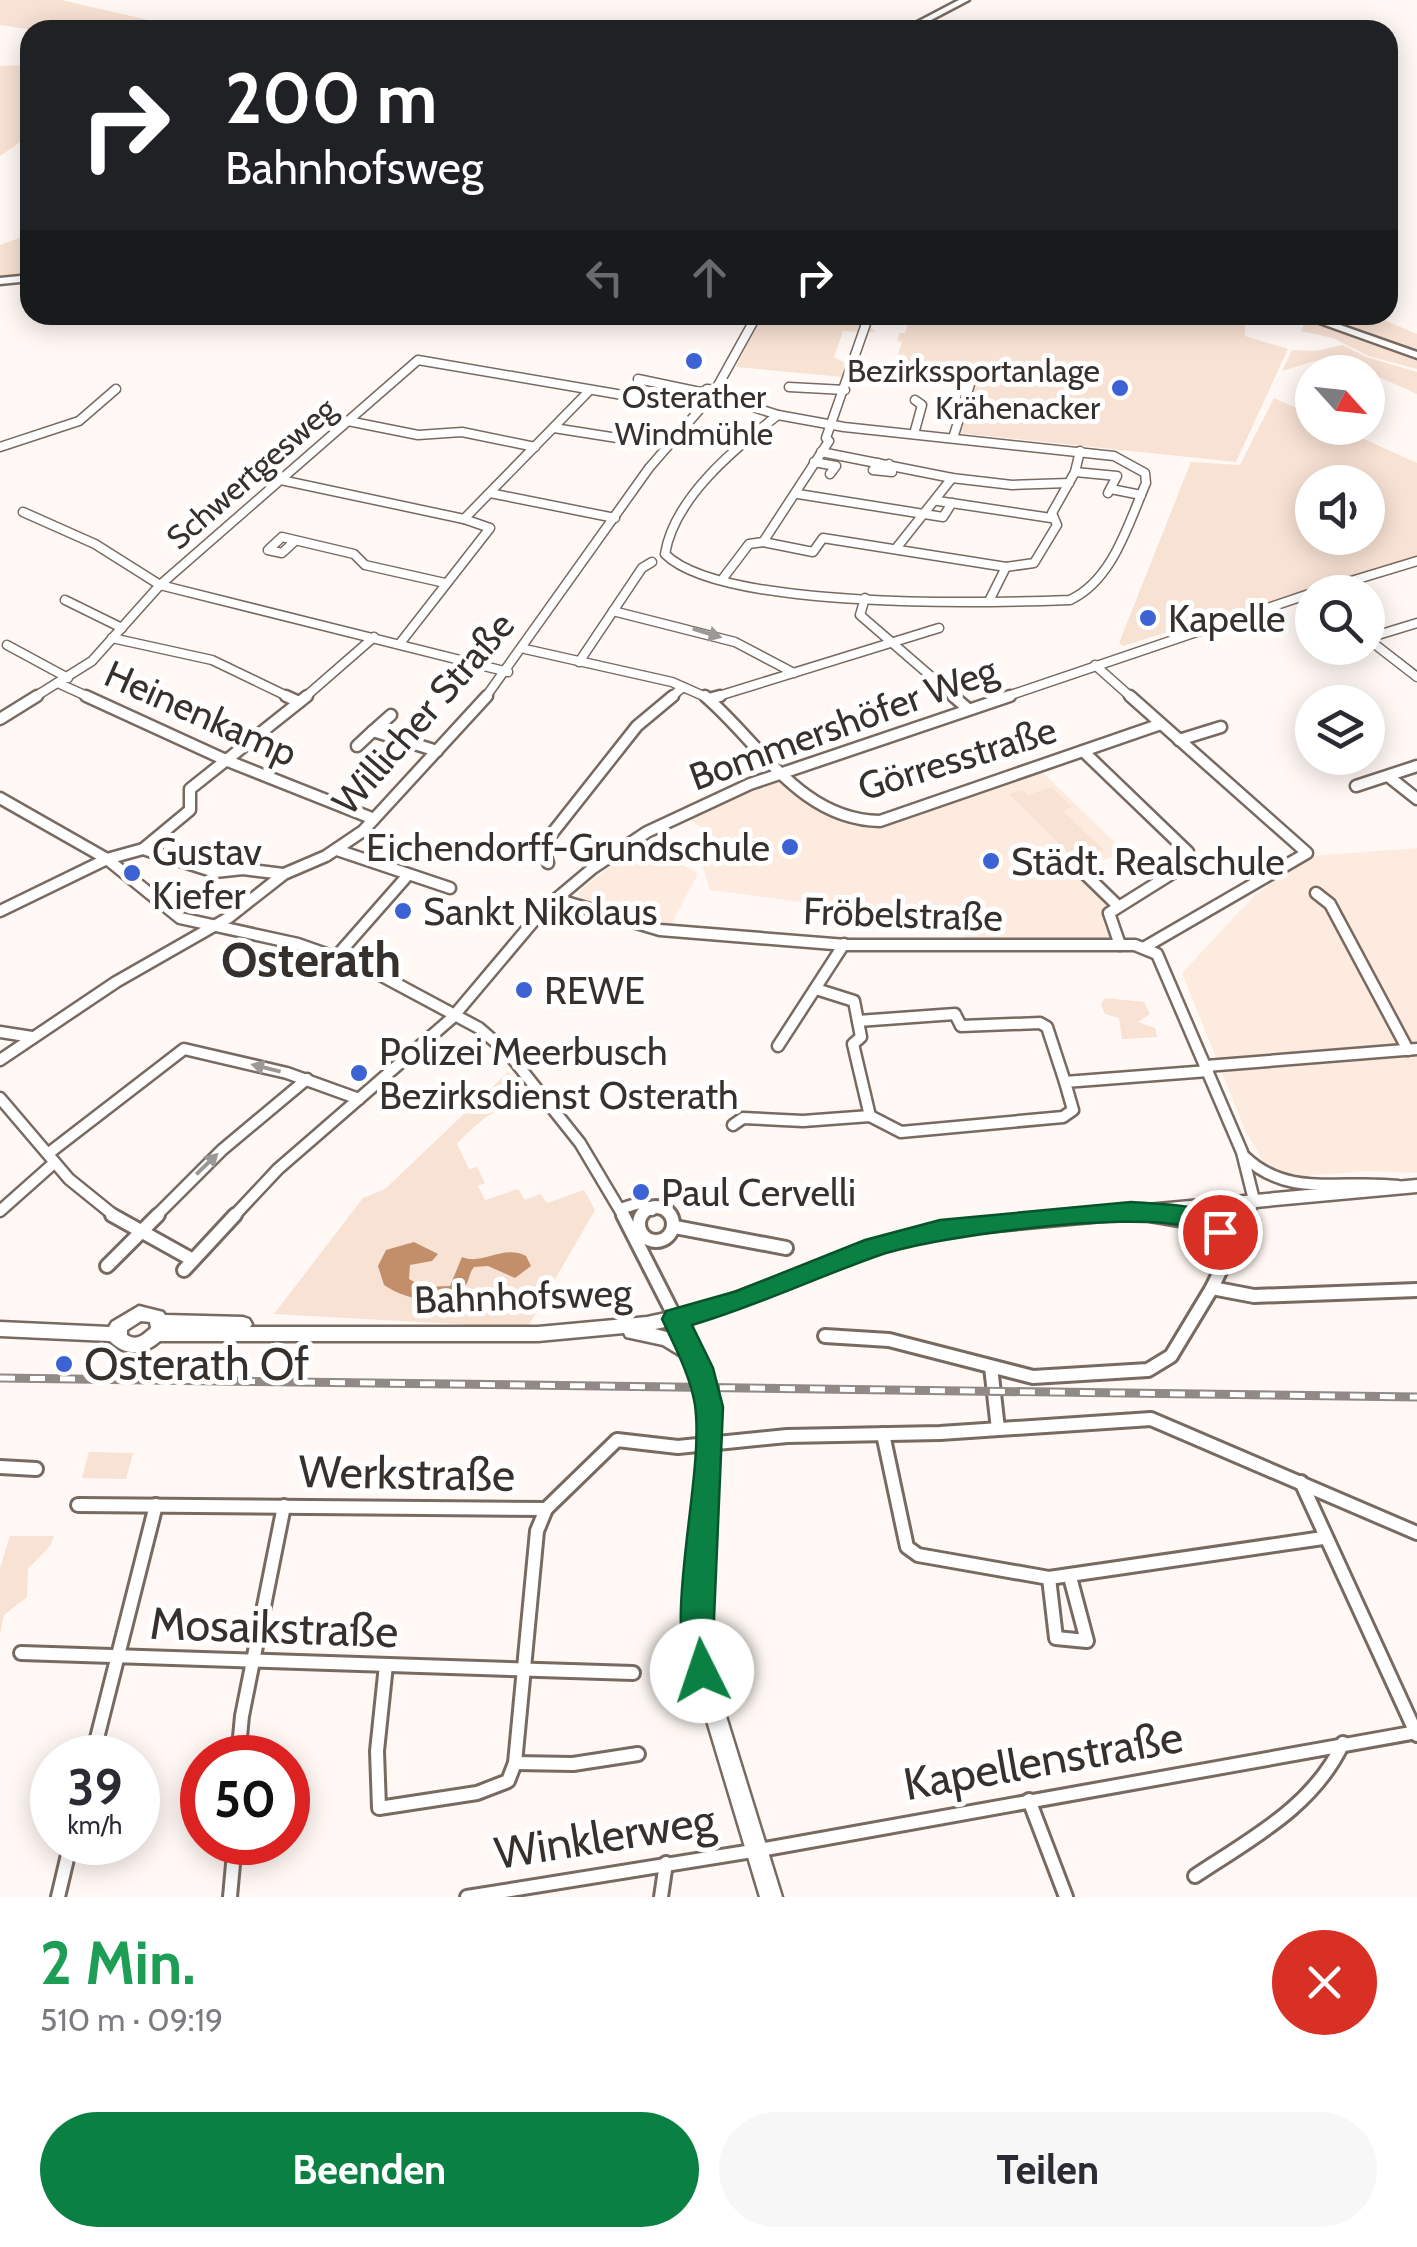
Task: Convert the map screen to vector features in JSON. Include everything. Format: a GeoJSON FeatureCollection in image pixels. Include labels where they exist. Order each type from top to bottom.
{"type":"FeatureCollection","features":[{"type":"Feature","properties":{"kind":"main road"},"geometry":{"type":"LineString","coordinates":[[926,20],[965,0]]}},
{"type":"Feature","properties":{"kind":"main road"},"geometry":{"type":"LineString","coordinates":[[1331,325],[1417,355]]}},
{"type":"Feature","properties":{"kind":"main road","name":"Bahnhofsweg"},"geometry":{"type":"LineString","coordinates":[[160,1328],[367,1333],[593,1330],[676,1319],[743,1300],[906,1236],[966,1226],[1409,1186]]}},
{"type":"Feature","properties":{"kind":"main road"},"geometry":{"type":"LineString","coordinates":[[0,1329],[119,1329],[146,1312],[160,1328],[132,1347],[123,1344],[119,1329]]}},
{"type":"Feature","properties":{"kind":"main road"},"geometry":{"type":"LineString","coordinates":[[676,1319],[708,1395],[699,1650],[716,1726],[771,1897]]}},
{"type":"Feature","properties":{"kind":"main road"},"geometry":{"type":"LineString","coordinates":[[593,1330],[652,1334],[668,1339],[694,1358]]}},
{"type":"Feature","properties":{"kind":"street"},"geometry":{"type":"LineString","coordinates":[[716,389],[751,325]]}},
{"type":"Feature","properties":{"kind":"street"},"geometry":{"type":"LineString","coordinates":[[866,325],[833,425],[821,452],[794,488],[798,494],[944,517],[952,503]]}},
{"type":"Feature","properties":{"kind":"street","name":"Schwertgesweg"},"geometry":{"type":"LineString","coordinates":[[0,719],[64,681],[122,628],[160,584],[418,360],[588,392]]}},
{"type":"Feature","properties":{"kind":"street"},"geometry":{"type":"LineString","coordinates":[[953,438],[972,378]]}},
{"type":"Feature","properties":{"kind":"street"},"geometry":{"type":"LineString","coordinates":[[638,379],[700,392],[716,389],[726,394],[725,398]]}},
{"type":"Feature","properties":{"kind":"street"},"geometry":{"type":"LineString","coordinates":[[789,387],[845,390]]}},
{"type":"Feature","properties":{"kind":"street"},"geometry":{"type":"LineString","coordinates":[[0,447],[79,421],[116,389]]}},
{"type":"Feature","properties":{"kind":"street"},"geometry":{"type":"LineString","coordinates":[[464,520],[588,392],[640,398]]}},
{"type":"Feature","properties":{"kind":"street"},"geometry":{"type":"LineString","coordinates":[[700,392],[700,397],[707,401],[725,398],[778,415],[833,425],[1114,456],[1145,473],[1141,494],[1095,589],[1070,600],[865,598],[724,577],[676,565],[664,554],[665,542],[713,472],[778,415]]}},
{"type":"Feature","properties":{"kind":"street"},"geometry":{"type":"LineString","coordinates":[[914,434],[922,405],[915,400]]}},
{"type":"Feature","properties":{"kind":"street","name":"Willicher Straße"},"geometry":{"type":"LineString","coordinates":[[0,1060],[116,982],[217,926],[284,874],[337,850],[374,818],[508,672],[649,468],[707,401]]}},
{"type":"Feature","properties":{"kind":"street"},"geometry":{"type":"LineString","coordinates":[[348,421],[418,436],[462,432],[535,447]]}},
{"type":"Feature","properties":{"kind":"street"},"geometry":{"type":"LineString","coordinates":[[554,428],[630,440]]}},
{"type":"Feature","properties":{"kind":"street"},"geometry":{"type":"LineString","coordinates":[[821,452],[878,463],[873,470],[883,474],[892,472],[889,464],[1019,484],[1041,478],[1069,483]]}},
{"type":"Feature","properties":{"kind":"street"},"geometry":{"type":"LineString","coordinates":[[1050,518],[1075,472],[1080,452]]}},
{"type":"Feature","properties":{"kind":"street"},"geometry":{"type":"LineString","coordinates":[[814,462],[836,466],[830,474]]}},
{"type":"Feature","properties":{"kind":"street"},"geometry":{"type":"LineString","coordinates":[[1075,472],[1117,476],[1110,491],[1141,494]]}},
{"type":"Feature","properties":{"kind":"street"},"geometry":{"type":"LineString","coordinates":[[898,546],[920,512],[938,501],[949,476]]}},
{"type":"Feature","properties":{"kind":"street"},"geometry":{"type":"LineString","coordinates":[[281,480],[490,528],[401,642]]}},
{"type":"Feature","properties":{"kind":"street"},"geometry":{"type":"LineString","coordinates":[[490,493],[615,518]]}},
{"type":"Feature","properties":{"kind":"street"},"geometry":{"type":"LineString","coordinates":[[766,538],[798,494]]}},
{"type":"Feature","properties":{"kind":"street"},"geometry":{"type":"LineString","coordinates":[[724,577],[752,534],[813,552],[824,538],[876,549],[898,546],[1006,566],[1034,562],[1057,524],[1050,518],[938,501]]}},
{"type":"Feature","properties":{"kind":"street"},"geometry":{"type":"LineString","coordinates":[[23,512],[95,544],[160,584],[508,672]]}},
{"type":"Feature","properties":{"kind":"street"},"geometry":{"type":"LineString","coordinates":[[296,541],[354,554],[365,565],[444,584]]}},
{"type":"Feature","properties":{"kind":"street","name":"Bommershöfer Weg"},"geometry":{"type":"LineString","coordinates":[[1373,575],[1417,561]]}},
{"type":"Feature","properties":{"kind":"street"},"geometry":{"type":"LineString","coordinates":[[579,662],[642,568],[652,562]]}},
{"type":"Feature","properties":{"kind":"street"},"geometry":{"type":"LineString","coordinates":[[989,601],[1006,566]]}},
{"type":"Feature","properties":{"kind":"street"},"geometry":{"type":"LineString","coordinates":[[865,598],[860,615],[968,708]]}},
{"type":"Feature","properties":{"kind":"street"},"geometry":{"type":"LineString","coordinates":[[65,600],[122,628]]}},
{"type":"Feature","properties":{"kind":"street","name":"Bommershöfer Weg"},"geometry":{"type":"LineString","coordinates":[[138,1233],[188,1264],[278,1169],[457,1012],[556,898],[610,855],[672,818],[783,772],[1295,600]]}},
{"type":"Feature","properties":{"kind":"street"},"geometry":{"type":"LineString","coordinates":[[613,611],[736,642],[794,673]]}},
{"type":"Feature","properties":{"kind":"street"},"geometry":{"type":"LineString","coordinates":[[1385,633],[1417,623]]}},
{"type":"Feature","properties":{"kind":"street"},"geometry":{"type":"LineString","coordinates":[[709,699],[939,628]]}},
{"type":"Feature","properties":{"kind":"street"},"geometry":{"type":"LineString","coordinates":[[0,911],[108,859],[142,850],[190,810],[190,789],[374,637]]}},
{"type":"Feature","properties":{"kind":"street"},"geometry":{"type":"LineString","coordinates":[[112,638],[212,660],[300,702]]}},
{"type":"Feature","properties":{"kind":"street"},"geometry":{"type":"LineString","coordinates":[[7,645],[64,681]]}},
{"type":"Feature","properties":{"kind":"street","name":"Görresstraße"},"geometry":{"type":"LineString","coordinates":[[525,650],[684,687],[709,699],[832,815],[867,823],[1162,724]]}},
{"type":"Feature","properties":{"kind":"street"},"geometry":{"type":"LineString","coordinates":[[1385,652],[1417,677]]}},
{"type":"Feature","properties":{"kind":"street"},"geometry":{"type":"LineString","coordinates":[[825,1336],[890,1340],[1033,1378],[1120,1373],[1162,1364],[1212,1288],[1254,1200],[1242,1152],[1164,962],[1145,947],[1306,853],[1095,665]]}},
{"type":"Feature","properties":{"kind":"street","name":"Heinenkamp"},"geometry":{"type":"LineString","coordinates":[[64,681],[228,761],[374,818]]}},
{"type":"Feature","properties":{"kind":"street"},"geometry":{"type":"LineString","coordinates":[[548,862],[542,850],[552,833],[648,713],[684,687]]}},
{"type":"Feature","properties":{"kind":"street"},"geometry":{"type":"LineString","coordinates":[[357,746],[391,714]]}},
{"type":"Feature","properties":{"kind":"street"},"geometry":{"type":"LineString","coordinates":[[1179,740],[1221,727]]}},
{"type":"Feature","properties":{"kind":"street"},"geometry":{"type":"LineString","coordinates":[[373,730],[438,751]]}},
{"type":"Feature","properties":{"kind":"street"},"geometry":{"type":"LineString","coordinates":[[1082,752],[1188,852],[1184,866],[1116,904],[1109,920],[1120,945]]}},
{"type":"Feature","properties":{"kind":"street"},"geometry":{"type":"LineString","coordinates":[[1356,786],[1417,766]]}},
{"type":"Feature","properties":{"kind":"street"},"geometry":{"type":"LineString","coordinates":[[1388,776],[1417,799]]}},
{"type":"Feature","properties":{"kind":"street"},"geometry":{"type":"LineString","coordinates":[[0,798],[108,859],[170,912],[285,940],[374,971],[457,1012],[509,1054],[538,1088],[612,1194],[676,1319]]}},
{"type":"Feature","properties":{"kind":"street"},"geometry":{"type":"LineString","coordinates":[[142,850],[215,872],[284,874]]}},
{"type":"Feature","properties":{"kind":"street"},"geometry":{"type":"LineString","coordinates":[[337,850],[408,871],[408,876]]}},
{"type":"Feature","properties":{"kind":"street"},"geometry":{"type":"LineString","coordinates":[[1081,870],[1116,904]]}},
{"type":"Feature","properties":{"kind":"street"},"geometry":{"type":"LineString","coordinates":[[408,876],[450,888]]}},
{"type":"Feature","properties":{"kind":"street"},"geometry":{"type":"LineString","coordinates":[[334,958],[408,876]]}},
{"type":"Feature","properties":{"kind":"street"},"geometry":{"type":"LineString","coordinates":[[1065,1082],[1412,1050],[1330,904],[1316,893]]}},
{"type":"Feature","properties":{"kind":"street","name":"Fröbelstraße"},"geometry":{"type":"LineString","coordinates":[[556,898],[660,930],[844,944],[1145,947]]}},
{"type":"Feature","properties":{"kind":"street"},"geometry":{"type":"LineString","coordinates":[[778,1046],[844,944]]}},
{"type":"Feature","properties":{"kind":"street"},"geometry":{"type":"LineString","coordinates":[[816,989],[854,1001],[861,1036],[853,1044],[870,1116]]}},
{"type":"Feature","properties":{"kind":"street"},"geometry":{"type":"LineString","coordinates":[[733,1125],[742,1118],[870,1116],[901,1132],[1062,1117],[1073,1110],[1047,1027],[1040,1023],[961,1026],[956,1014],[858,1021]]}},
{"type":"Feature","properties":{"kind":"street"},"geometry":{"type":"LineString","coordinates":[[0,1032],[22,1032],[32,1038]]}},
{"type":"Feature","properties":{"kind":"street"},"geometry":{"type":"LineString","coordinates":[[0,1211],[52,1158],[184,1049],[307,1079],[359,1099]]}},
{"type":"Feature","properties":{"kind":"street"},"geometry":{"type":"LineString","coordinates":[[107,1266],[222,1150],[307,1079]]}},
{"type":"Feature","properties":{"kind":"street"},"geometry":{"type":"LineString","coordinates":[[0,1098],[52,1158],[138,1233]]}},
{"type":"Feature","properties":{"kind":"street"},"geometry":{"type":"LineString","coordinates":[[1242,1152],[1259,1173],[1294,1186],[1374,1180],[1409,1186]]}},
{"type":"Feature","properties":{"kind":"street"},"geometry":{"type":"LineString","coordinates":[[620,1210],[639,1203],[669,1213],[675,1228]]}},
{"type":"Feature","properties":{"kind":"street"},"geometry":{"type":"LineString","coordinates":[[652,1210],[637,1223],[644,1235],[660,1238],[675,1228],[786,1248]]}},
{"type":"Feature","properties":{"kind":"street"},"geometry":{"type":"LineString","coordinates":[[1131,1212],[1192,1217],[1212,1225],[1224,1240],[1226,1259]]}},
{"type":"Feature","properties":{"kind":"street"},"geometry":{"type":"LineString","coordinates":[[1212,1288],[1254,1296],[1417,1290]]}},
{"type":"Feature","properties":{"kind":"street"},"geometry":{"type":"LineString","coordinates":[[991,1368],[998,1429]]}},
{"type":"Feature","properties":{"kind":"street","name":"Werkstraße"},"geometry":{"type":"LineString","coordinates":[[78,1505],[546,1509],[618,1440],[708,1446],[787,1436],[1151,1419],[1301,1482]]}},
{"type":"Feature","properties":{"kind":"street"},"geometry":{"type":"LineString","coordinates":[[883,1434],[912,1552],[1049,1578],[1070,1578],[1323,1538]]}},
{"type":"Feature","properties":{"kind":"street"},"geometry":{"type":"LineString","coordinates":[[0,1467],[36,1469]]}},
{"type":"Feature","properties":{"kind":"street"},"geometry":{"type":"LineString","coordinates":[[1301,1482],[1417,1533]]}},
{"type":"Feature","properties":{"kind":"street"},"geometry":{"type":"LineString","coordinates":[[1301,1482],[1323,1538],[1417,1733]]}},
{"type":"Feature","properties":{"kind":"street"},"geometry":{"type":"LineString","coordinates":[[98,1735],[156,1505]]}},
{"type":"Feature","properties":{"kind":"street"},"geometry":{"type":"LineString","coordinates":[[242,1735],[284,1506]]}},
{"type":"Feature","properties":{"kind":"street"},"geometry":{"type":"LineString","coordinates":[[386,1665],[377,1751],[379,1808],[496,1788],[508,1781],[515,1762],[538,1531],[546,1509]]}},
{"type":"Feature","properties":{"kind":"street"},"geometry":{"type":"LineString","coordinates":[[1049,1578],[1052,1630],[1056,1638],[1087,1641],[1070,1578]]}},
{"type":"Feature","properties":{"kind":"street","name":"Mosaikstraße"},"geometry":{"type":"LineString","coordinates":[[22,1653],[633,1673]]}},
{"type":"Feature","properties":{"kind":"street","name":"Kapellenstraße"},"geometry":{"type":"LineString","coordinates":[[756,1850],[1417,1733]]}},
{"type":"Feature","properties":{"kind":"street"},"geometry":{"type":"LineString","coordinates":[[1194,1876],[1301,1802],[1335,1767],[1344,1743]]}},
{"type":"Feature","properties":{"kind":"street"},"geometry":{"type":"LineString","coordinates":[[515,1762],[573,1764],[638,1754]]}},
{"type":"Feature","properties":{"kind":"street"},"geometry":{"type":"LineString","coordinates":[[1029,1800],[1066,1897]]}},
{"type":"Feature","properties":{"kind":"street","name":"Winklerweg"},"geometry":{"type":"LineString","coordinates":[[467,1897],[756,1850]]}},
{"type":"Feature","properties":{"kind":"street"},"geometry":{"type":"LineString","coordinates":[[661,1897],[666,1863]]}},
{"type":"Feature","properties":{"kind":"street"},"geometry":{"type":"LineString","coordinates":[[58,1897],[66,1865]]}},
{"type":"Feature","properties":{"kind":"street"},"geometry":{"type":"LineString","coordinates":[[230,1897],[233,1865]]}},
{"type":"Feature","properties":{"kind":"shaded area"},"geometry":{"type":"Polygon","coordinates":[[[0,0],[61,0],[148,20],[20,20],[20,28],[0,25],[0,0]]]}},
{"type":"Feature","properties":{"kind":"shaded area"},"geometry":{"type":"Polygon","coordinates":[[[20,65],[20,142],[0,156],[0,66],[20,65]]]}},
{"type":"Feature","properties":{"kind":"shaded area"},"geometry":{"type":"Polygon","coordinates":[[[20,238],[20,277],[0,279],[0,245],[20,238]]]}},
{"type":"Feature","properties":{"kind":"shaded area"},"geometry":{"type":"Polygon","coordinates":[[[756,325],[863,325],[860,332],[843,331],[834,357],[849,365],[844,377],[736,367],[756,325]]]}},
{"type":"Feature","properties":{"kind":"shaded area","name":"Bezirkssportanlage Krähenacker"},"geometry":{"type":"Polygon","coordinates":[[[907,325],[1245,325],[1245,336],[1288,349],[1236,462],[958,433],[974,376],[887,373],[894,366],[902,342],[897,340],[900,333],[905,333],[907,325]]]}},
{"type":"Feature","properties":{"kind":"shaded area"},"geometry":{"type":"Polygon","coordinates":[[[1303,325],[1327,325],[1417,358],[1417,369],[1385,360],[1385,355],[1367,355],[1333,338],[1301,331],[1303,325]]]}},
{"type":"Feature","properties":{"kind":"shaded area"},"geometry":{"type":"Polygon","coordinates":[[[1337,325],[1396,325],[1417,334],[1417,354],[1337,325]]]}},
{"type":"Feature","properties":{"kind":"shaded area"},"geometry":{"type":"Polygon","coordinates":[[[1343,345],[1362,355],[1295,355],[1295,367],[1282,371],[1292,350],[1316,351],[1343,345]]]}},
{"type":"Feature","properties":{"kind":"shaded area"},"geometry":{"type":"Polygon","coordinates":[[[1385,363],[1417,372],[1417,394],[1385,380],[1385,363]]]}},
{"type":"Feature","properties":{"kind":"shaded area"},"geometry":{"type":"Polygon","coordinates":[[[1274,398],[1295,407],[1295,445],[1377,445],[1417,463],[1417,559],[1366,575],[1295,575],[1295,597],[1182,633],[1177,629],[1123,646],[1119,643],[1191,462],[1240,465],[1274,398]]]}},
{"type":"Feature","properties":{"kind":"shaded area","name":"Städt. Realschule"},"geometry":{"type":"Polygon","coordinates":[[[1041,771],[1125,852],[1076,870],[1110,904],[1102,919],[1111,941],[965,941],[963,910],[838,907],[710,890],[699,854],[720,841],[686,817],[782,780],[831,818],[852,826],[876,826],[1041,771]]]}},
{"type":"Feature","properties":{"kind":"shaded area"},"geometry":{"type":"Polygon","coordinates":[[[1052,787],[1072,807],[1063,811],[1103,849],[1074,859],[1009,794],[1022,790],[1028,795],[1052,787]]]}},
{"type":"Feature","properties":{"kind":"shaded area"},"geometry":{"type":"Polygon","coordinates":[[[644,841],[698,874],[670,926],[580,900],[578,892],[644,841]]]}},
{"type":"Feature","properties":{"kind":"shaded area"},"geometry":{"type":"Polygon","coordinates":[[[1417,848],[1417,1173],[1369,1171],[1303,1176],[1278,1171],[1265,1164],[1246,1132],[1182,973],[1255,895],[1311,856],[1417,848]]]}},
{"type":"Feature","properties":{"kind":"shaded area"},"geometry":{"type":"Polygon","coordinates":[[[1105,998],[1144,1002],[1150,1014],[1138,1022],[1155,1028],[1157,1037],[1122,1039],[1119,1018],[1105,1014],[1101,1004],[1105,998]]]}},
{"type":"Feature","properties":{"kind":"shaded area"},"geometry":{"type":"Polygon","coordinates":[[[508,1072],[528,1095],[489,1115],[457,1144],[469,1169],[477,1167],[485,1183],[478,1186],[485,1200],[518,1189],[525,1200],[540,1194],[547,1203],[584,1190],[595,1210],[527,1328],[274,1314],[363,1198],[385,1189],[508,1072]]]}},
{"type":"Feature","properties":{"kind":"shaded area"},"geometry":{"type":"Polygon","coordinates":[[[414,1242],[438,1254],[432,1261],[410,1265],[409,1279],[424,1287],[450,1286],[462,1257],[477,1259],[517,1253],[526,1256],[531,1266],[515,1278],[488,1266],[474,1267],[465,1286],[455,1295],[435,1300],[413,1298],[384,1285],[378,1266],[386,1250],[414,1242]]]}},
{"type":"Feature","properties":{"kind":"shaded area"},"geometry":{"type":"Polygon","coordinates":[[[89,1452],[133,1453],[126,1479],[82,1478],[89,1452]]]}},
{"type":"Feature","properties":{"kind":"shaded area"},"geometry":{"type":"Polygon","coordinates":[[[10,1536],[54,1536],[50,1546],[28,1569],[27,1597],[4,1615],[0,1634],[0,1568],[10,1536]]]}},
{"type":"Feature","properties":{"kind":"railway"},"geometry":{"type":"LineString","coordinates":[[0,1378],[1417,1397]]}},
{"type":"Feature","properties":{"kind":"place","name":"Osterather Windmühle"},"geometry":{"type":"Point","coordinates":[694,361]}},
{"type":"Feature","properties":{"kind":"place","name":"Bezirkssportanlage Krähenacker"},"geometry":{"type":"Point","coordinates":[1120,388]}},
{"type":"Feature","properties":{"kind":"place","name":"Kapelle"},"geometry":{"type":"Point","coordinates":[1148,618]}},
{"type":"Feature","properties":{"kind":"place","name":"Eichendorff-Grundschule"},"geometry":{"type":"Point","coordinates":[790,847]}},
{"type":"Feature","properties":{"kind":"place","name":"Städt. Realschule"},"geometry":{"type":"Point","coordinates":[991,861]}},
{"type":"Feature","properties":{"kind":"place","name":"Gustav Kiefer"},"geometry":{"type":"Point","coordinates":[132,873]}},
{"type":"Feature","properties":{"kind":"place","name":"Sankt Nikolaus"},"geometry":{"type":"Point","coordinates":[403,911]}},
{"type":"Feature","properties":{"kind":"place","name":"REWE"},"geometry":{"type":"Point","coordinates":[524,990]}},
{"type":"Feature","properties":{"kind":"place","name":"Polizei Meerbusch Bezirksdienst Osterath"},"geometry":{"type":"Point","coordinates":[359,1073]}},
{"type":"Feature","properties":{"kind":"place","name":"Paul Cervelli"},"geometry":{"type":"Point","coordinates":[641,1192]}},
{"type":"Feature","properties":{"kind":"place","name":"Osterath Of"},"geometry":{"type":"Point","coordinates":[64,1364]}},
{"type":"Feature","properties":{"kind":"district","name":"Osterath"},"geometry":{"type":"Point","coordinates":[311,960]}},
{"type":"Feature","properties":{"kind":"route"},"geometry":{"type":"LineString","coordinates":[[702,1671],[698,1619],[709,1407],[699,1368],[676,1319],[743,1300],[906,1236],[940,1230],[1131,1212],[1192,1217],[1220,1232]]}}]}
